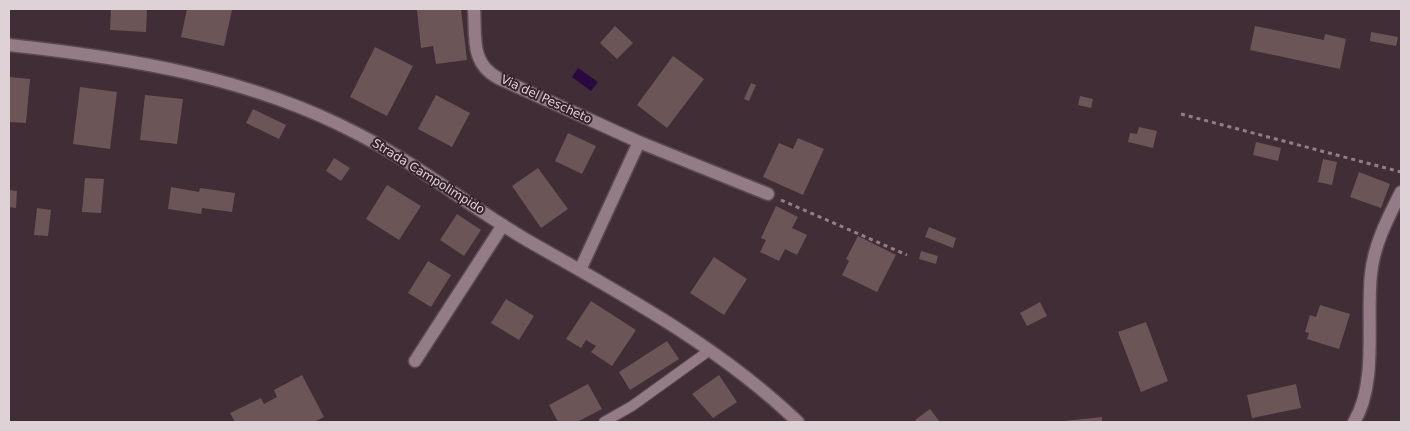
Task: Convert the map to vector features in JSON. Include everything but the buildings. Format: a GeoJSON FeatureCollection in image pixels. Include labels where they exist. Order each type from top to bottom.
{"type":"FeatureCollection","features":[{"type":"Feature","properties":{"kind":"street","name":"Via del Pescheto"},"geometry":{"type":"LineString","coordinates":[[474,9],[480,64],[498,78],[638,142],[768,194]]}},
{"type":"Feature","properties":{"kind":"street","name":"Strada Campolimpido"},"geometry":{"type":"LineString","coordinates":[[9,44],[175,70],[227,83],[283,100],[353,131],[396,155],[503,225],[654,313],[710,350],[765,392],[798,422]]}},
{"type":"Feature","properties":{"kind":"street"},"geometry":{"type":"LineString","coordinates":[[580,270],[638,142]]}},
{"type":"Feature","properties":{"kind":"street"},"geometry":{"type":"LineString","coordinates":[[1354,422],[1363,400],[1367,377],[1370,290],[1374,256],[1381,233],[1401,192]]}},
{"type":"Feature","properties":{"kind":"street"},"geometry":{"type":"LineString","coordinates":[[415,361],[503,225]]}},
{"type":"Feature","properties":{"kind":"lane"},"geometry":{"type":"LineString","coordinates":[[604,422],[632,406],[710,350]]}},
{"type":"Feature","properties":{"kind":"path"},"geometry":{"type":"LineString","coordinates":[[1181,114],[1401,172]]}},
{"type":"Feature","properties":{"kind":"path"},"geometry":{"type":"LineString","coordinates":[[768,194],[907,255]]}},
{"type":"Feature","properties":{"kind":"shaded area"},"geometry":{"type":"Polygon","coordinates":[[[578,68],[598,82],[591,91],[572,77],[578,68]]]}}]}
